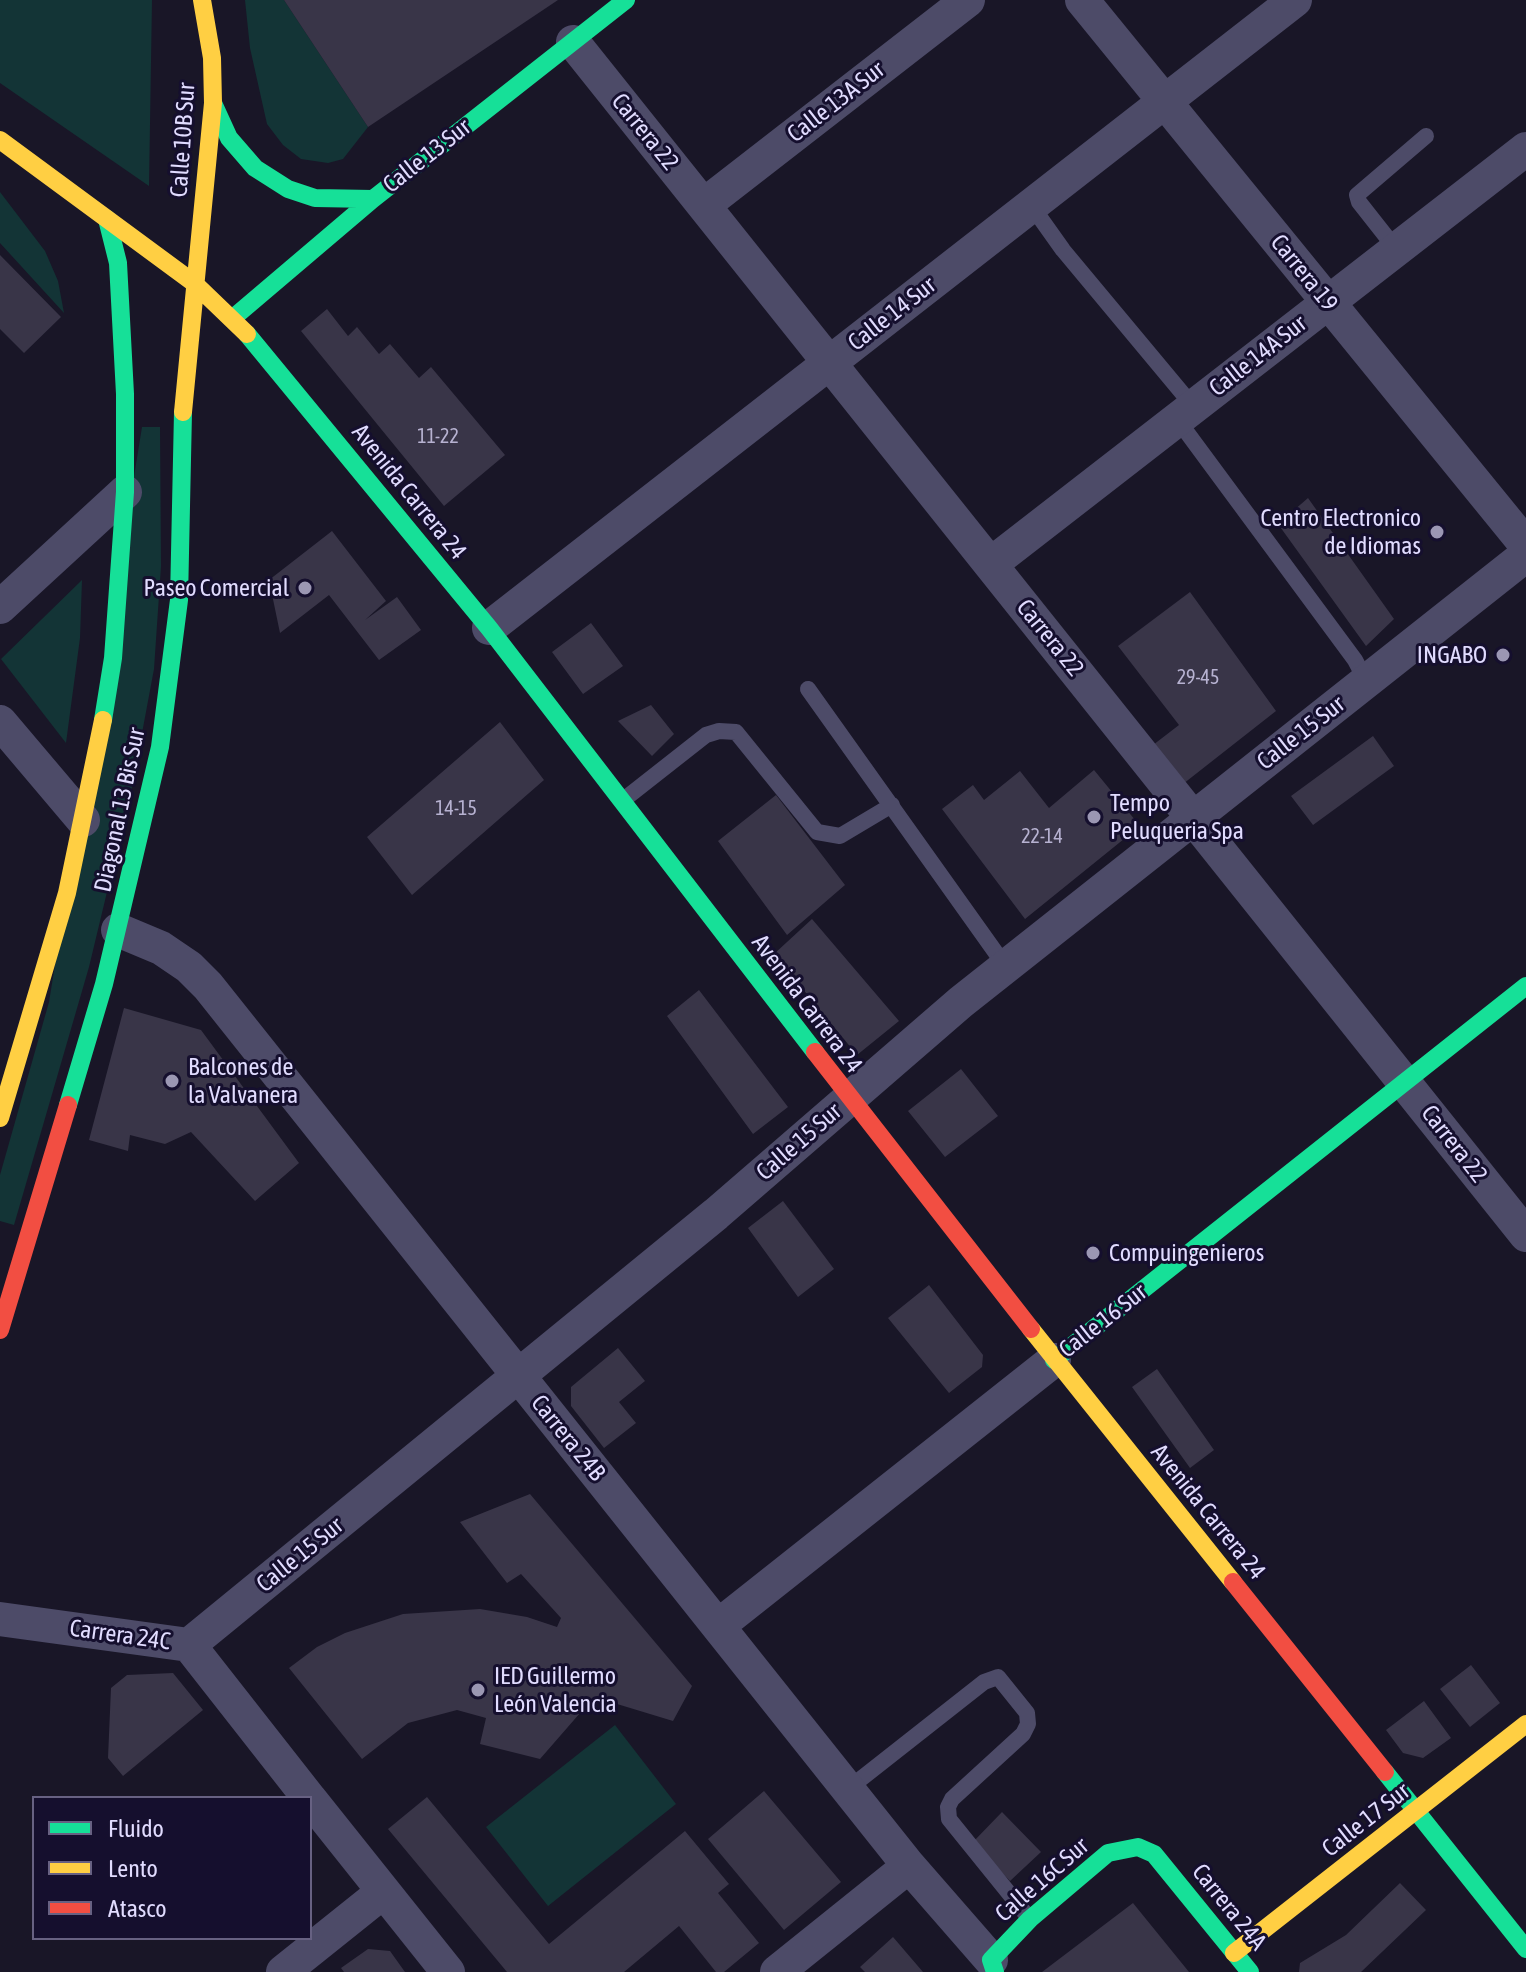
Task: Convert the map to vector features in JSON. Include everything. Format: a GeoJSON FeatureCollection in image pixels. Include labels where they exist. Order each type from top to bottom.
{"type":"FeatureCollection","features":[{"type":"Feature","properties":{"kind":"main road","name":"Calle 10B Sur"},"geometry":{"type":"LineString","coordinates":[[194,283],[213,103],[212,58],[202,0]]}},
{"type":"Feature","properties":{"kind":"main road","name":"Calle 13 Sur"},"geometry":{"type":"LineString","coordinates":[[233,318],[373,199],[626,0]]}},
{"type":"Feature","properties":{"kind":"main road"},"geometry":{"type":"LineString","coordinates":[[213,103],[229,138],[255,168],[288,189],[315,198],[344,202],[373,199]]}},
{"type":"Feature","properties":{"kind":"main road","name":"Avenida Carrera 24"},"geometry":{"type":"LineString","coordinates":[[0,140],[194,283],[233,318],[489,628],[849,1099],[1526,1949]]}},
{"type":"Feature","properties":{"kind":"main road","name":"Diagonal 13 Bis Sur"},"geometry":{"type":"LineString","coordinates":[[0,1118],[67,893],[113,658],[125,492],[120,293],[107,219]]}},
{"type":"Feature","properties":{"kind":"main road","name":"Diagonal 13 Bis Sur"},"geometry":{"type":"LineString","coordinates":[[0,1330],[118,930],[157,760],[172,669],[179,600],[184,387],[194,283]]}},
{"type":"Feature","properties":{"kind":"main road","name":"Calle 16 Sur"},"geometry":{"type":"LineString","coordinates":[[1054,1360],[1526,986]]}},
{"type":"Feature","properties":{"kind":"main road"},"geometry":{"type":"LineString","coordinates":[[0,1251],[22,1257]]}},
{"type":"Feature","properties":{"kind":"main road","name":"Calle 17 Sur"},"geometry":{"type":"LineString","coordinates":[[1234,1953],[1526,1724]]}},
{"type":"Feature","properties":{"kind":"main road","name":"Calle 16C Sur"},"geometry":{"type":"LineString","coordinates":[[993,1966],[1030,1919],[1108,1853],[1138,1847],[1154,1854],[1170,1872]]}},
{"type":"Feature","properties":{"kind":"main road","name":"Carrera 24A"},"geometry":{"type":"LineString","coordinates":[[1170,1872],[1250,1972]]}},
{"type":"Feature","properties":{"kind":"street","name":"Calle 13A Sur"},"geometry":{"type":"LineString","coordinates":[[704,205],[968,0]]}},
{"type":"Feature","properties":{"kind":"street","name":"Carrera 19"},"geometry":{"type":"LineString","coordinates":[[1082,0],[1526,545]]}},
{"type":"Feature","properties":{"kind":"street","name":"Calle 14 Sur"},"geometry":{"type":"LineString","coordinates":[[489,628],[1295,0]]}},
{"type":"Feature","properties":{"kind":"street","name":"Carrera 22"},"geometry":{"type":"LineString","coordinates":[[573,42],[1526,1235]]}},
{"type":"Feature","properties":{"kind":"street","name":"Calle 14A Sur"},"geometry":{"type":"LineString","coordinates":[[991,564],[1526,149]]}},
{"type":"Feature","properties":{"kind":"street"},"geometry":{"type":"LineString","coordinates":[[0,607],[125,492]]}},
{"type":"Feature","properties":{"kind":"street","name":"Calle 15 Sur"},"geometry":{"type":"LineString","coordinates":[[189,1645],[518,1376],[1006,967],[1526,555]]}},
{"type":"Feature","properties":{"kind":"street"},"geometry":{"type":"LineString","coordinates":[[0,722],[83,820]]}},
{"type":"Feature","properties":{"kind":"street","name":"Carrera 24B"},"geometry":{"type":"LineString","coordinates":[[118,930],[161,948],[208,986],[909,1866],[993,1966]]}},
{"type":"Feature","properties":{"kind":"street","name":"Calle 16 Sur"},"geometry":{"type":"LineString","coordinates":[[718,1626],[1054,1360]]}},
{"type":"Feature","properties":{"kind":"street","name":"Carrera 24C"},"geometry":{"type":"LineString","coordinates":[[0,1619],[189,1645],[308,1796]]}},
{"type":"Feature","properties":{"kind":"street","name":"Carrera 24C"},"geometry":{"type":"LineString","coordinates":[[312,1802],[448,1972]]}},
{"type":"Feature","properties":{"kind":"street"},"geometry":{"type":"LineString","coordinates":[[777,1972],[909,1866]]}},
{"type":"Feature","properties":{"kind":"street"},"geometry":{"type":"LineString","coordinates":[[283,1972],[383,1892]]}},
{"type":"Feature","properties":{"kind":"lane"},"geometry":{"type":"LineString","coordinates":[[1396,249],[1359,202],[1357,195],[1426,136]]}},
{"type":"Feature","properties":{"kind":"lane"},"geometry":{"type":"LineString","coordinates":[[1031,205],[1185,413],[1366,681]]}},
{"type":"Feature","properties":{"kind":"lane"},"geometry":{"type":"LineString","coordinates":[[808,689],[1006,967]]}},
{"type":"Feature","properties":{"kind":"lane"},"geometry":{"type":"LineString","coordinates":[[622,802],[706,735],[719,731],[736,732],[817,832],[840,836],[892,805]]}},
{"type":"Feature","properties":{"kind":"lane"},"geometry":{"type":"LineString","coordinates":[[848,1789],[984,1682],[998,1677],[1027,1713],[1028,1724],[1023,1734],[952,1799],[948,1807],[949,1819],[1030,1919]]}},
{"type":"Feature","properties":{"kind":"green space"},"geometry":{"type":"Polygon","coordinates":[[[0,0],[152,0],[149,186],[0,83],[0,0]]]}},
{"type":"Feature","properties":{"kind":"green space"},"geometry":{"type":"Polygon","coordinates":[[[245,0],[284,0],[368,127],[343,159],[328,163],[301,159],[283,145],[267,124],[250,48],[245,0]]]}},
{"type":"Feature","properties":{"kind":"green space"},"geometry":{"type":"Polygon","coordinates":[[[0,192],[45,251],[58,281],[64,313],[0,243],[0,192]]]}},
{"type":"Feature","properties":{"kind":"green space"},"geometry":{"type":"Polygon","coordinates":[[[142,427],[160,427],[161,566],[154,669],[131,792],[89,967],[14,1225],[0,1221],[0,1175],[49,1002],[142,427]]]}},
{"type":"Feature","properties":{"kind":"green space"},"geometry":{"type":"Polygon","coordinates":[[[82,580],[80,638],[66,743],[1,659],[82,580]]]}},
{"type":"Feature","properties":{"kind":"green space"},"geometry":{"type":"Polygon","coordinates":[[[615,1725],[676,1804],[548,1906],[486,1827],[615,1725]]]}},
{"type":"Feature","properties":{"kind":"building"},"geometry":{"type":"Polygon","coordinates":[[[284,0],[558,0],[368,127],[284,0]]]}},
{"type":"Feature","properties":{"kind":"building"},"geometry":{"type":"Polygon","coordinates":[[[0,255],[61,317],[24,353],[0,329],[0,255]]]}},
{"type":"Feature","properties":{"kind":"building"},"geometry":{"type":"Polygon","coordinates":[[[327,309],[348,336],[357,327],[379,354],[390,344],[419,378],[431,367],[505,455],[444,506],[301,331],[327,309]]]}},
{"type":"Feature","properties":{"kind":"building"},"geometry":{"type":"Polygon","coordinates":[[[1308,498],[1394,619],[1366,646],[1278,524],[1308,498]]]}},
{"type":"Feature","properties":{"kind":"building"},"geometry":{"type":"Polygon","coordinates":[[[332,531],[386,601],[365,620],[397,597],[421,630],[379,660],[329,595],[280,633],[269,580],[332,531]]]}},
{"type":"Feature","properties":{"kind":"building"},"geometry":{"type":"Polygon","coordinates":[[[1190,592],[1276,711],[1183,784],[1153,745],[1179,725],[1118,646],[1190,592]]]}},
{"type":"Feature","properties":{"kind":"building"},"geometry":{"type":"Polygon","coordinates":[[[591,623],[623,666],[583,694],[552,652],[591,623]]]}},
{"type":"Feature","properties":{"kind":"building"},"geometry":{"type":"Polygon","coordinates":[[[651,705],[674,734],[652,756],[618,721],[651,705]]]}},
{"type":"Feature","properties":{"kind":"building"},"geometry":{"type":"Polygon","coordinates":[[[500,722],[544,780],[412,895],[367,837],[500,722]]]}},
{"type":"Feature","properties":{"kind":"building"},"geometry":{"type":"Polygon","coordinates":[[[1373,736],[1394,766],[1313,825],[1291,796],[1373,736]]]}},
{"type":"Feature","properties":{"kind":"building"},"geometry":{"type":"Polygon","coordinates":[[[1094,770],[1140,826],[1025,919],[942,809],[973,785],[984,800],[1020,771],[1049,808],[1094,770]]]}},
{"type":"Feature","properties":{"kind":"building"},"geometry":{"type":"Polygon","coordinates":[[[776,795],[845,885],[787,935],[718,841],[776,795]]]}},
{"type":"Feature","properties":{"kind":"building"},"geometry":{"type":"Polygon","coordinates":[[[812,919],[899,1021],[857,1055],[774,954],[812,919]]]}},
{"type":"Feature","properties":{"kind":"building"},"geometry":{"type":"Polygon","coordinates":[[[699,990],[788,1107],[753,1134],[667,1016],[699,990]]]}},
{"type":"Feature","properties":{"kind":"building","name":"Balcones de la Valvanera"},"geometry":{"type":"Polygon","coordinates":[[[124,1008],[201,1030],[299,1163],[255,1201],[191,1132],[165,1144],[130,1135],[128,1151],[89,1140],[124,1008]]]}},
{"type":"Feature","properties":{"kind":"building"},"geometry":{"type":"Polygon","coordinates":[[[961,1069],[998,1116],[945,1157],[908,1111],[961,1069]]]}},
{"type":"Feature","properties":{"kind":"building"},"geometry":{"type":"Polygon","coordinates":[[[783,1201],[834,1269],[798,1297],[748,1228],[783,1201]]]}},
{"type":"Feature","properties":{"kind":"building"},"geometry":{"type":"Polygon","coordinates":[[[929,1285],[983,1355],[982,1367],[949,1393],[888,1318],[929,1285]]]}},
{"type":"Feature","properties":{"kind":"building"},"geometry":{"type":"Polygon","coordinates":[[[618,1348],[645,1381],[619,1402],[636,1423],[604,1448],[571,1406],[571,1387],[618,1348]]]}},
{"type":"Feature","properties":{"kind":"building"},"geometry":{"type":"Polygon","coordinates":[[[1157,1369],[1214,1450],[1190,1468],[1132,1387],[1157,1369]]]}},
{"type":"Feature","properties":{"kind":"building"},"geometry":{"type":"Polygon","coordinates":[[[530,1494],[692,1686],[673,1721],[594,1697],[540,1759],[480,1744],[486,1718],[457,1710],[408,1723],[362,1759],[289,1668],[317,1647],[345,1633],[403,1614],[480,1609],[527,1617],[557,1627],[561,1618],[521,1574],[507,1583],[460,1522],[530,1494]]]}},
{"type":"Feature","properties":{"kind":"building"},"geometry":{"type":"Polygon","coordinates":[[[1471,1665],[1500,1703],[1470,1727],[1440,1689],[1471,1665]]]}},
{"type":"Feature","properties":{"kind":"building"},"geometry":{"type":"Polygon","coordinates":[[[173,1673],[203,1710],[123,1776],[108,1758],[111,1688],[127,1675],[173,1673]]]}},
{"type":"Feature","properties":{"kind":"building"},"geometry":{"type":"Polygon","coordinates":[[[1424,1701],[1451,1738],[1423,1758],[1403,1753],[1386,1730],[1424,1701]]]}},
{"type":"Feature","properties":{"kind":"building"},"geometry":{"type":"Polygon","coordinates":[[[764,1791],[841,1882],[784,1930],[708,1839],[764,1791]]]}},
{"type":"Feature","properties":{"kind":"building"},"geometry":{"type":"Polygon","coordinates":[[[427,1797],[549,1944],[685,1831],[729,1884],[718,1893],[759,1943],[724,1972],[716,1972],[679,1926],[624,1972],[507,1972],[388,1829],[427,1797]]]}},
{"type":"Feature","properties":{"kind":"building"},"geometry":{"type":"Polygon","coordinates":[[[1002,1812],[1041,1852],[1010,1881],[973,1842],[1002,1812]]]}},
{"type":"Feature","properties":{"kind":"building"},"geometry":{"type":"Polygon","coordinates":[[[1400,1883],[1426,1910],[1361,1972],[1299,1972],[1300,1963],[1346,1935],[1400,1883]]]}},
{"type":"Feature","properties":{"kind":"building"},"geometry":{"type":"Polygon","coordinates":[[[1133,1903],[1189,1972],[1042,1972],[1133,1903]]]}},
{"type":"Feature","properties":{"kind":"building"},"geometry":{"type":"Polygon","coordinates":[[[893,1937],[923,1972],[865,1972],[860,1967],[893,1937]]]}},
{"type":"Feature","properties":{"kind":"building"},"geometry":{"type":"Polygon","coordinates":[[[368,1949],[390,1951],[405,1972],[344,1972],[341,1968],[368,1949]]]}},
{"type":"Feature","properties":{"kind":"traffic: fast"},"geometry":{"type":"LineString","coordinates":[[233,318],[373,199],[626,0]]}},
{"type":"Feature","properties":{"kind":"traffic: fast"},"geometry":{"type":"LineString","coordinates":[[213,103],[229,138],[255,168],[288,189],[315,198],[373,199]]}},
{"type":"Feature","properties":{"kind":"traffic: fast"},"geometry":{"type":"LineString","coordinates":[[103,720],[113,658],[125,492],[125,394],[118,263],[107,219]]}},
{"type":"Feature","properties":{"kind":"traffic: fast"},"geometry":{"type":"LineString","coordinates":[[247,334],[489,628],[815,1052]]}},
{"type":"Feature","properties":{"kind":"traffic: fast"},"geometry":{"type":"LineString","coordinates":[[68,1105],[104,984],[160,747],[179,600],[183,412]]}},
{"type":"Feature","properties":{"kind":"traffic: fast"},"geometry":{"type":"LineString","coordinates":[[1054,1360],[1526,986]]}},
{"type":"Feature","properties":{"kind":"traffic: fast"},"geometry":{"type":"LineString","coordinates":[[1385,1772],[1526,1949]]}},
{"type":"Feature","properties":{"kind":"traffic: fast"},"geometry":{"type":"LineString","coordinates":[[995,1972],[991,1960],[1030,1919],[1108,1853],[1138,1847],[1154,1854],[1250,1972]]}},
{"type":"Feature","properties":{"kind":"traffic: slow"},"geometry":{"type":"LineString","coordinates":[[183,412],[213,103],[212,58],[202,0]]}},
{"type":"Feature","properties":{"kind":"traffic: slow"},"geometry":{"type":"LineString","coordinates":[[0,140],[194,283],[247,334]]}},
{"type":"Feature","properties":{"kind":"traffic: slow"},"geometry":{"type":"LineString","coordinates":[[0,1118],[67,893],[103,720]]}},
{"type":"Feature","properties":{"kind":"traffic: slow"},"geometry":{"type":"LineString","coordinates":[[1031,1329],[1233,1582]]}},
{"type":"Feature","properties":{"kind":"traffic: slow"},"geometry":{"type":"LineString","coordinates":[[1234,1953],[1526,1724]]}},
{"type":"Feature","properties":{"kind":"traffic: jam"},"geometry":{"type":"LineString","coordinates":[[815,1052],[1031,1329]]}},
{"type":"Feature","properties":{"kind":"traffic: jam"},"geometry":{"type":"LineString","coordinates":[[0,1330],[68,1105]]}},
{"type":"Feature","properties":{"kind":"traffic: jam"},"geometry":{"type":"LineString","coordinates":[[1233,1582],[1385,1772]]}},
{"type":"Feature","properties":{"kind":"place","name":"Centro Electronico de Idiomas"},"geometry":{"type":"Point","coordinates":[1437,532]}},
{"type":"Feature","properties":{"kind":"place","name":"Paseo Comercial"},"geometry":{"type":"Point","coordinates":[305,588]}},
{"type":"Feature","properties":{"kind":"place","name":"INGABO"},"geometry":{"type":"Point","coordinates":[1503,655]}},
{"type":"Feature","properties":{"kind":"place","name":"Tempo Peluqueria Spa"},"geometry":{"type":"Point","coordinates":[1094,817]}},
{"type":"Feature","properties":{"kind":"place","name":"Balcones de la Valvanera"},"geometry":{"type":"Point","coordinates":[172,1081]}},
{"type":"Feature","properties":{"kind":"place","name":"Compuingenieros"},"geometry":{"type":"Point","coordinates":[1093,1253]}},
{"type":"Feature","properties":{"kind":"place","name":"IED Guillermo León Valencia"},"geometry":{"type":"Point","coordinates":[478,1690]}}]}
